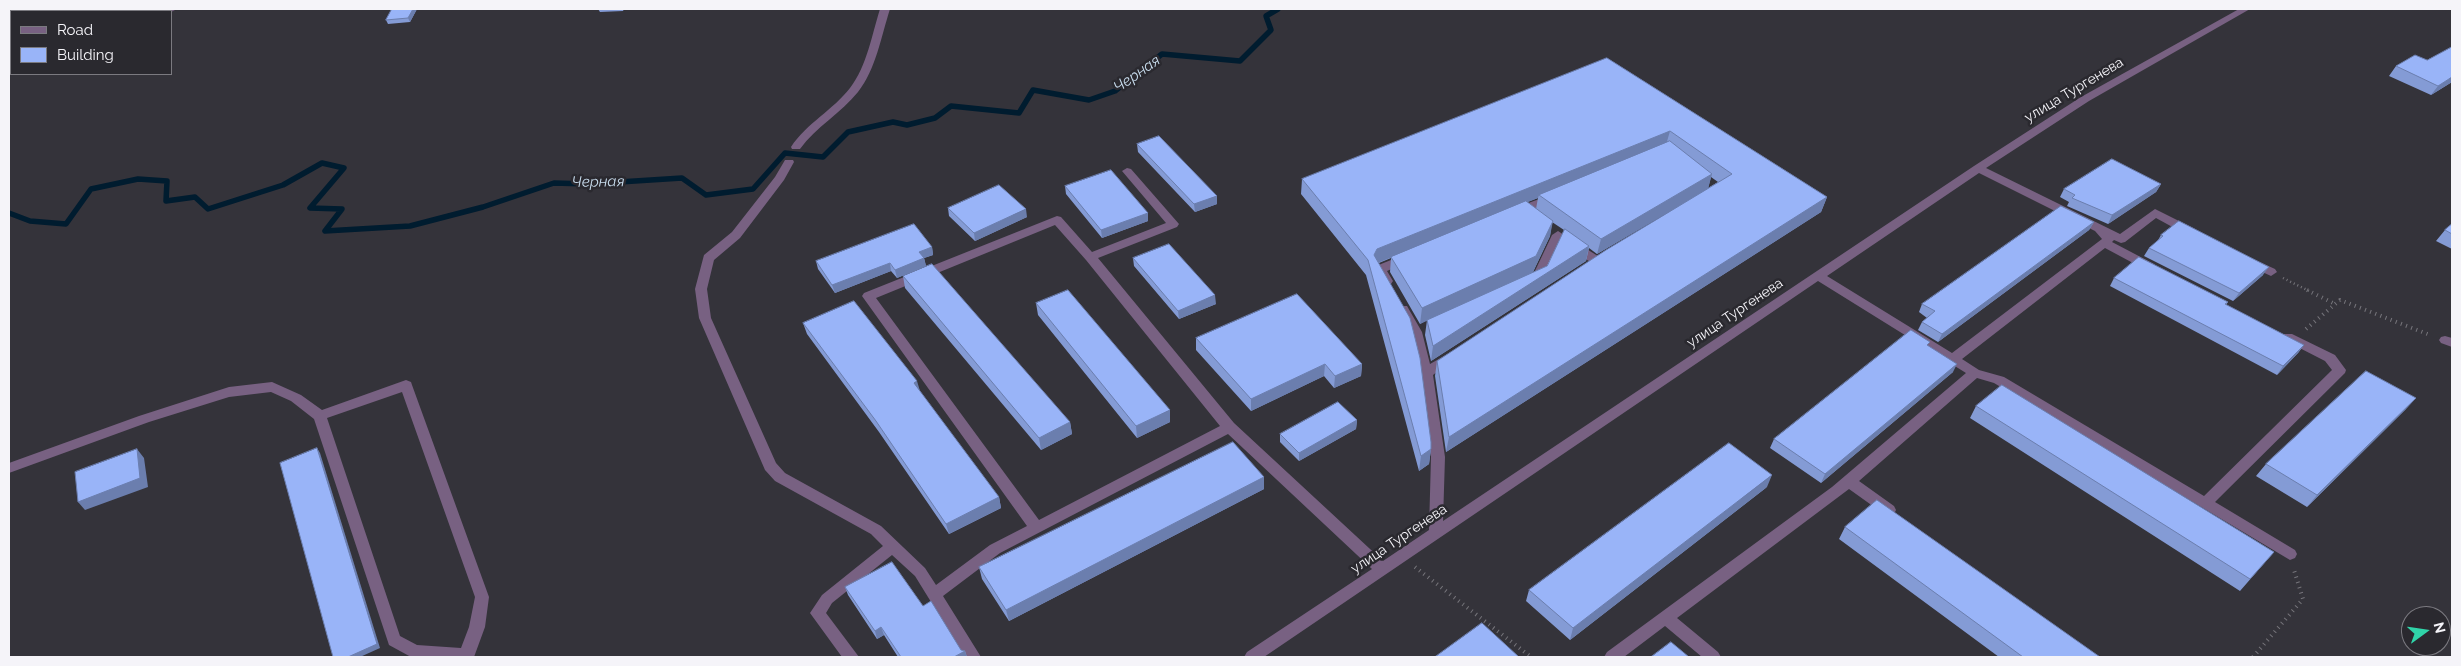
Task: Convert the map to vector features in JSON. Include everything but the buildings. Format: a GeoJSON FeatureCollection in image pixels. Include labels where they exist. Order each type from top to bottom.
{"type":"FeatureCollection","features":[{"type":"Feature","properties":{"kind":"street"},"geometry":{"type":"LineString","coordinates":[[157,10],[172,9]]}},
{"type":"Feature","properties":{"kind":"street"},"geometry":{"type":"LineString","coordinates":[[796,147],[804,134],[853,90],[861,79],[885,9]]}},
{"type":"Feature","properties":{"kind":"street","name":"улица Тургенева"},"geometry":{"type":"LineString","coordinates":[[1252,657],[1978,168],[2085,99],[2245,9]]}},
{"type":"Feature","properties":{"kind":"street"},"geometry":{"type":"LineString","coordinates":[[788,162],[780,178],[736,235],[708,258],[701,289],[705,318],[770,466],[780,477],[876,530],[920,572],[973,657]]}},
{"type":"Feature","properties":{"kind":"street"},"geometry":{"type":"LineString","coordinates":[[1978,168],[2121,239],[2156,213],[2205,239]]}},
{"type":"Feature","properties":{"kind":"street"},"geometry":{"type":"LineString","coordinates":[[1090,257],[1173,224],[1127,172]]}},
{"type":"Feature","properties":{"kind":"street"},"geometry":{"type":"LineString","coordinates":[[1505,217],[1568,191]]}},
{"type":"Feature","properties":{"kind":"street"},"geometry":{"type":"LineString","coordinates":[[1523,209],[1537,220]]}},
{"type":"Feature","properties":{"kind":"street"},"geometry":{"type":"LineString","coordinates":[[1037,528],[868,296],[1057,220],[1090,257],[1229,427],[1382,569]]}},
{"type":"Feature","properties":{"kind":"street"},"geometry":{"type":"LineString","coordinates":[[1953,359],[2109,239],[2099,228]]}},
{"type":"Feature","properties":{"kind":"street"},"geometry":{"type":"LineString","coordinates":[[1523,283],[1539,276],[1554,232],[1597,261]]}},
{"type":"Feature","properties":{"kind":"street"},"geometry":{"type":"LineString","coordinates":[[2104,243],[2164,274]]}},
{"type":"Feature","properties":{"kind":"street"},"geometry":{"type":"LineString","coordinates":[[1416,254],[1380,269],[1416,332],[1426,373],[1438,457],[1436,532]]}},
{"type":"Feature","properties":{"kind":"street"},"geometry":{"type":"LineString","coordinates":[[2238,256],[2271,272]]}},
{"type":"Feature","properties":{"kind":"street"},"geometry":{"type":"LineString","coordinates":[[1817,275],[1975,373],[1999,380],[2290,554]]}},
{"type":"Feature","properties":{"kind":"street"},"geometry":{"type":"LineString","coordinates":[[1416,332],[1431,324]]}},
{"type":"Feature","properties":{"kind":"street"},"geometry":{"type":"LineString","coordinates":[[2205,503],[2340,370],[2330,358],[2275,331]]}},
{"type":"Feature","properties":{"kind":"street"},"geometry":{"type":"LineString","coordinates":[[1426,373],[1458,352]]}},
{"type":"Feature","properties":{"kind":"street"},"geometry":{"type":"LineString","coordinates":[[1612,657],[1849,481],[1975,373]]}},
{"type":"Feature","properties":{"kind":"street"},"geometry":{"type":"LineString","coordinates":[[9,468],[144,419],[229,392],[272,387],[296,398],[320,416],[394,640],[415,652],[466,656],[477,627],[482,597],[406,385],[320,416]]}},
{"type":"Feature","properties":{"kind":"street"},"geometry":{"type":"LineString","coordinates":[[934,595],[995,549],[1229,427]]}},
{"type":"Feature","properties":{"kind":"street"},"geometry":{"type":"LineString","coordinates":[[1849,481],[1904,520]]}},
{"type":"Feature","properties":{"kind":"street"},"geometry":{"type":"LineString","coordinates":[[851,657],[818,613],[827,599],[893,546]]}},
{"type":"Feature","properties":{"kind":"street"},"geometry":{"type":"LineString","coordinates":[[1666,618],[1713,657]]}},
{"type":"Feature","properties":{"kind":"path"},"geometry":{"type":"LineString","coordinates":[[2271,272],[2335,304]]}},
{"type":"Feature","properties":{"kind":"path"},"geometry":{"type":"LineString","coordinates":[[2292,340],[2340,300],[2449,342]]}},
{"type":"Feature","properties":{"kind":"path"},"geometry":{"type":"LineString","coordinates":[[2253,657],[2303,599],[2290,554]]}},
{"type":"Feature","properties":{"kind":"path"},"geometry":{"type":"LineString","coordinates":[[1401,556],[1531,657]]}},
{"type":"Feature","properties":{"kind":"waterway","name":"Черная"},"geometry":{"type":"LineString","coordinates":[[9,213],[30,221],[66,224],[91,189],[138,179],[167,181],[166,201],[195,197],[208,209],[283,185],[322,163],[344,168],[310,208],[342,209],[325,231],[410,226],[483,207],[554,183],[588,184],[682,178],[706,195],[753,189],[785,153],[823,157],[848,132],[893,122],[907,125],[935,118],[951,106],[1019,113],[1033,90],[1089,100],[1115,91],[1162,54],[1240,61],[1271,30],[1266,16],[1278,9]]}}]}
